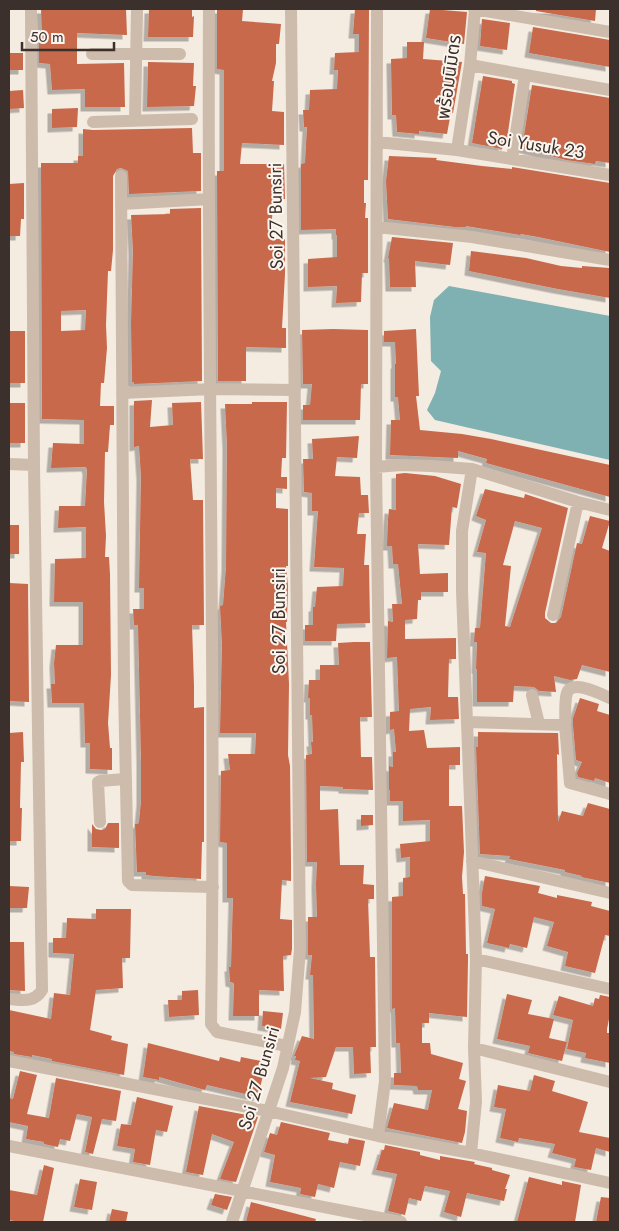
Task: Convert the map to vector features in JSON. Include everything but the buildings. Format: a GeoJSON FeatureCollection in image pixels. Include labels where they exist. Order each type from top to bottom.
{"type":"FeatureCollection","features":[{"type":"Feature","properties":{"kind":"street"},"geometry":{"type":"LineString","coordinates":[[9,999],[28,1000],[38,996],[42,990],[34,465],[31,9]]}},
{"type":"Feature","properties":{"kind":"street"},"geometry":{"type":"LineString","coordinates":[[135,121],[137,9]]}},
{"type":"Feature","properties":{"kind":"street"},"geometry":{"type":"LineString","coordinates":[[209,9],[208,199],[211,389],[212,1027],[217,1032],[285,1057]]}},
{"type":"Feature","properties":{"kind":"street","name":"Soi 27 Bunsiri"},"geometry":{"type":"LineString","coordinates":[[232,1222],[268,1111],[279,1085],[295,1012],[300,949],[292,9]]}},
{"type":"Feature","properties":{"kind":"street"},"geometry":{"type":"LineString","coordinates":[[377,9],[376,468],[384,1085],[378,1136]]}},
{"type":"Feature","properties":{"kind":"street"},"geometry":{"type":"LineString","coordinates":[[475,9],[610,32]]}},
{"type":"Feature","properties":{"kind":"street","name":"พร้อมนิมิตร"},"geometry":{"type":"LineString","coordinates":[[457,150],[470,65],[475,9]]}},
{"type":"Feature","properties":{"kind":"street"},"geometry":{"type":"LineString","coordinates":[[92,54],[180,54]]}},
{"type":"Feature","properties":{"kind":"street"},"geometry":{"type":"LineString","coordinates":[[470,65],[610,90]]}},
{"type":"Feature","properties":{"kind":"street"},"geometry":{"type":"LineString","coordinates":[[512,159],[525,74]]}},
{"type":"Feature","properties":{"kind":"street"},"geometry":{"type":"LineString","coordinates":[[93,122],[192,119]]}},
{"type":"Feature","properties":{"kind":"street","name":"Soi Yusuk 23"},"geometry":{"type":"LineString","coordinates":[[376,142],[457,150],[610,175]]}},
{"type":"Feature","properties":{"kind":"street"},"geometry":{"type":"LineString","coordinates":[[121,176],[127,875],[129,884],[132,885],[213,887]]}},
{"type":"Feature","properties":{"kind":"street"},"geometry":{"type":"LineString","coordinates":[[121,204],[208,199]]}},
{"type":"Feature","properties":{"kind":"street"},"geometry":{"type":"LineString","coordinates":[[377,227],[472,237],[610,260]]}},
{"type":"Feature","properties":{"kind":"street"},"geometry":{"type":"LineString","coordinates":[[122,392],[211,389],[295,390]]}},
{"type":"Feature","properties":{"kind":"street"},"geometry":{"type":"LineString","coordinates":[[9,464],[34,465]]}},
{"type":"Feature","properties":{"kind":"street"},"geometry":{"type":"LineString","coordinates":[[376,468],[401,465],[472,469],[610,510]]}},
{"type":"Feature","properties":{"kind":"street"},"geometry":{"type":"LineString","coordinates":[[470,1153],[475,1107],[476,959],[462,592],[462,531],[472,469]]}},
{"type":"Feature","properties":{"kind":"street"},"geometry":{"type":"LineString","coordinates":[[553,615],[578,502]]}},
{"type":"Feature","properties":{"kind":"street"},"geometry":{"type":"LineString","coordinates":[[610,698],[579,686],[570,689],[567,694],[566,725],[570,783],[610,794]]}},
{"type":"Feature","properties":{"kind":"street"},"geometry":{"type":"LineString","coordinates":[[532,695],[539,724]]}},
{"type":"Feature","properties":{"kind":"street"},"geometry":{"type":"LineString","coordinates":[[468,722],[566,725]]}},
{"type":"Feature","properties":{"kind":"street"},"geometry":{"type":"LineString","coordinates":[[100,822],[98,782],[100,780],[125,779]]}},
{"type":"Feature","properties":{"kind":"street"},"geometry":{"type":"LineString","coordinates":[[472,861],[610,893]]}},
{"type":"Feature","properties":{"kind":"street"},"geometry":{"type":"LineString","coordinates":[[476,959],[610,989]]}},
{"type":"Feature","properties":{"kind":"street"},"geometry":{"type":"LineString","coordinates":[[474,1048],[610,1082]]}},
{"type":"Feature","properties":{"kind":"street"},"geometry":{"type":"LineString","coordinates":[[9,1061],[268,1111],[378,1136],[470,1153],[610,1183]]}},
{"type":"Feature","properties":{"kind":"street"},"geometry":{"type":"LineString","coordinates":[[9,1146],[401,1222]]}},
{"type":"Feature","properties":{"kind":"water"},"geometry":{"type":"Polygon","coordinates":[[[449,286],[610,316],[610,460],[435,420],[427,410],[435,393],[441,371],[431,361],[430,317],[434,300],[449,286]]]}}]}
